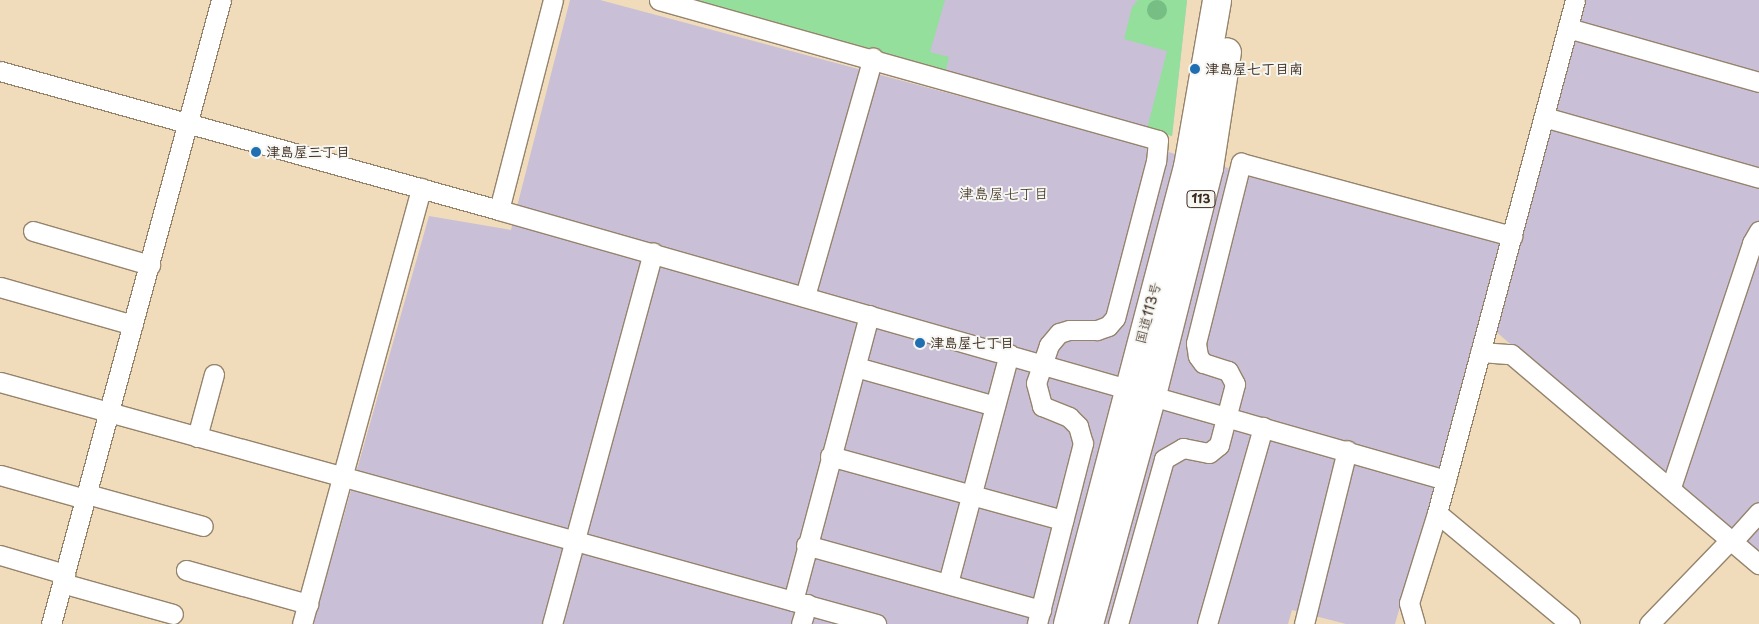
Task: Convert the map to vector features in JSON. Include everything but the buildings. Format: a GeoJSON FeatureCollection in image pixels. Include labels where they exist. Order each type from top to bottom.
{"type":"FeatureCollection","features":[{"type":"Feature","properties":{"kind":"highway","name":"国道113号"},"geometry":{"type":"LineString","coordinates":[[1140,391],[1188,167],[1217,0]]}},
{"type":"Feature","properties":{"kind":"highway","name":"国道113号"},"geometry":{"type":"LineString","coordinates":[[1068,624],[1104,528],[1140,391],[1209,168],[1235,0]]}},
{"type":"Feature","properties":{"kind":"highway","name":"国道113号"},"geometry":{"type":"LineString","coordinates":[[1089,624],[1104,528]]}},
{"type":"Feature","properties":{"kind":"street"},"geometry":{"type":"LineString","coordinates":[[51,624],[221,0]]}},
{"type":"Feature","properties":{"kind":"street"},"geometry":{"type":"LineString","coordinates":[[499,210],[553,0]]}},
{"type":"Feature","properties":{"kind":"street"},"geometry":{"type":"LineString","coordinates":[[659,0],[873,58],[1158,140],[1156,161],[1115,318],[1108,326],[1097,330],[1069,330],[1059,334],[1049,345],[1036,383],[1038,399],[1050,411],[1069,417],[1082,434],[1083,443],[1039,617],[948,583],[806,545]]}},
{"type":"Feature","properties":{"kind":"street"},"geometry":{"type":"LineString","coordinates":[[1415,624],[1409,603],[1437,513],[1575,0]]}},
{"type":"Feature","properties":{"kind":"street"},"geometry":{"type":"LineString","coordinates":[[1568,28],[1759,82]]}},
{"type":"Feature","properties":{"kind":"street"},"geometry":{"type":"LineString","coordinates":[[805,296],[873,58]]}},
{"type":"Feature","properties":{"kind":"street"},"geometry":{"type":"LineString","coordinates":[[0,72],[653,253],[1347,450],[1446,480]]}},
{"type":"Feature","properties":{"kind":"street"},"geometry":{"type":"LineString","coordinates":[[1544,117],[1759,178]]}},
{"type":"Feature","properties":{"kind":"street"},"geometry":{"type":"LineString","coordinates":[[1118,624],[1164,459],[1183,448],[1209,453],[1215,450],[1227,416],[1235,384],[1233,377],[1228,371],[1203,363],[1198,356],[1196,343],[1241,163],[1512,236]]}},
{"type":"Feature","properties":{"kind":"street"},"geometry":{"type":"LineString","coordinates":[[302,624],[421,188]]}},
{"type":"Feature","properties":{"kind":"street"},"geometry":{"type":"LineString","coordinates":[[33,231],[150,265]]}},
{"type":"Feature","properties":{"kind":"street"},"geometry":{"type":"LineString","coordinates":[[1671,487],[1752,243],[1759,231]]}},
{"type":"Feature","properties":{"kind":"street"},"geometry":{"type":"LineString","coordinates":[[552,624],[653,253]]}},
{"type":"Feature","properties":{"kind":"street"},"geometry":{"type":"LineString","coordinates":[[0,288],[133,325]]}},
{"type":"Feature","properties":{"kind":"street"},"geometry":{"type":"LineString","coordinates":[[801,624],[800,602],[806,545],[869,315]]}},
{"type":"Feature","properties":{"kind":"street"},"geometry":{"type":"LineString","coordinates":[[1480,352],[1511,354],[1671,487],[1759,564]]}},
{"type":"Feature","properties":{"kind":"street"},"geometry":{"type":"LineString","coordinates":[[948,583],[1009,354]]}},
{"type":"Feature","properties":{"kind":"street"},"geometry":{"type":"LineString","coordinates":[[856,367],[995,406]]}},
{"type":"Feature","properties":{"kind":"street"},"geometry":{"type":"LineString","coordinates":[[197,437],[214,374]]}},
{"type":"Feature","properties":{"kind":"street"},"geometry":{"type":"LineString","coordinates":[[0,382],[876,624]]}},
{"type":"Feature","properties":{"kind":"street"},"geometry":{"type":"LineString","coordinates":[[1207,624],[1263,427]]}},
{"type":"Feature","properties":{"kind":"street"},"geometry":{"type":"LineString","coordinates":[[1304,624],[1347,450]]}},
{"type":"Feature","properties":{"kind":"street"},"geometry":{"type":"LineString","coordinates":[[830,456],[1063,520]]}},
{"type":"Feature","properties":{"kind":"street"},"geometry":{"type":"LineString","coordinates":[[0,475],[204,526]]}},
{"type":"Feature","properties":{"kind":"street"},"geometry":{"type":"LineString","coordinates":[[1649,624],[1759,512]]}},
{"type":"Feature","properties":{"kind":"street"},"geometry":{"type":"LineString","coordinates":[[1437,513],[1570,624]]}},
{"type":"Feature","properties":{"kind":"street"},"geometry":{"type":"LineString","coordinates":[[0,555],[172,614]]}},
{"type":"Feature","properties":{"kind":"street"},"geometry":{"type":"LineString","coordinates":[[186,570],[308,604]]}},
{"type":"Feature","properties":{"kind":"shaded area"},"geometry":{"type":"Polygon","coordinates":[[[570,0],[600,0],[1505,242],[1395,624],[1346,624],[1292,610],[1288,624],[313,624],[429,216],[511,230],[570,0]]]}},
{"type":"Feature","properties":{"kind":"shaded area"},"geometry":{"type":"Polygon","coordinates":[[[678,0],[1187,0],[1172,136],[945,74],[678,0]]]}},
{"type":"Feature","properties":{"kind":"shaded area"},"geometry":{"type":"Polygon","coordinates":[[[1584,0],[1759,0],[1759,561],[1493,329],[1584,0]]]}},
{"type":"Feature","properties":{"kind":"green space"},"geometry":{"type":"Polygon","coordinates":[[[678,0],[945,0],[930,52],[949,57],[945,74],[678,0]]]}},
{"type":"Feature","properties":{"kind":"green space"},"geometry":{"type":"Polygon","coordinates":[[[1138,0],[1187,0],[1172,136],[1147,129],[1167,51],[1124,39],[1132,7],[1138,0]]]}},
{"type":"Feature","properties":{"kind":"green space"},"geometry":{"type":"Polygon","coordinates":[[[1157,0],[1164,3],[1167,10],[1164,17],[1157,20],[1150,17],[1147,10],[1150,3],[1157,0]]]}},
{"type":"Feature","properties":{"kind":"place","name":"津島屋七丁目南"},"geometry":{"type":"Point","coordinates":[1195,69]}},
{"type":"Feature","properties":{"kind":"place","name":"津島屋三丁目"},"geometry":{"type":"Point","coordinates":[256,152]}},
{"type":"Feature","properties":{"kind":"place","name":"津島屋七丁目"},"geometry":{"type":"Point","coordinates":[920,343]}},
{"type":"Feature","properties":{"kind":"district","name":"津島屋七丁目"},"geometry":{"type":"Point","coordinates":[1004,193]}}]}
